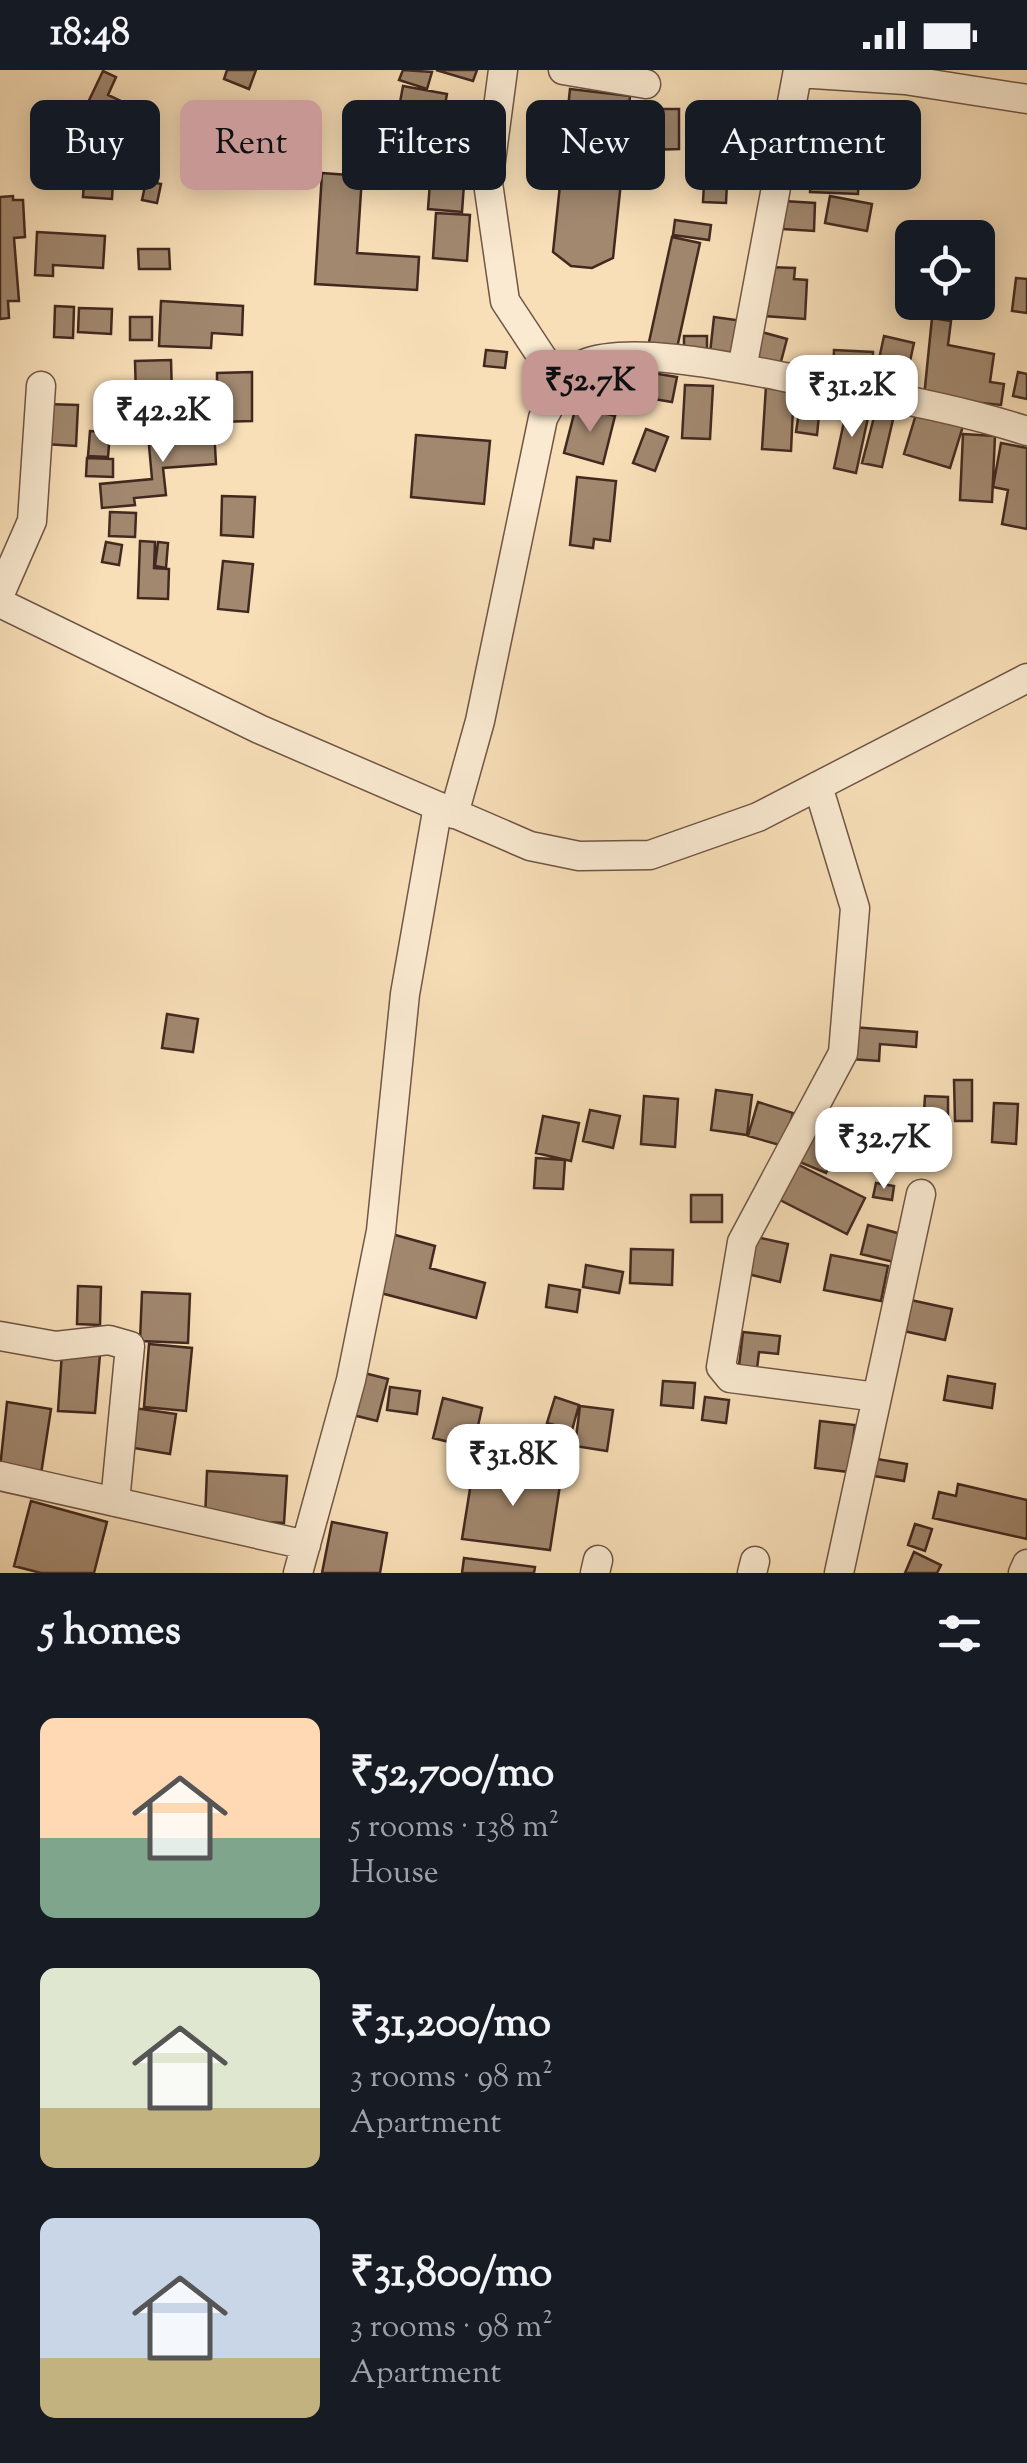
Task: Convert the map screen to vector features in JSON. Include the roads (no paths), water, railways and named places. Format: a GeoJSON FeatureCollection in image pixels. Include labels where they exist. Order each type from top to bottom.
{"type":"FeatureCollection","features":[{"type":"Feature","properties":{"kind":"street"},"geometry":{"type":"LineString","coordinates":[[503,70],[488,184],[502,282],[506,301],[561,386]]}},
{"type":"Feature","properties":{"kind":"street"},"geometry":{"type":"LineString","coordinates":[[562,70],[646,84]]}},
{"type":"Feature","properties":{"kind":"street"},"geometry":{"type":"LineString","coordinates":[[742,369],[798,72],[983,81],[1027,100]]}},
{"type":"Feature","properties":{"kind":"street"},"geometry":{"type":"LineString","coordinates":[[298,1573],[352,1380],[381,1231],[405,994],[446,810],[480,721],[543,418],[561,386],[582,364],[639,355],[742,369],[972,413],[1027,431]]}},
{"type":"Feature","properties":{"kind":"street"},"geometry":{"type":"LineString","coordinates":[[0,594],[32,521],[42,386]]}},
{"type":"Feature","properties":{"kind":"street"},"geometry":{"type":"LineString","coordinates":[[0,604],[259,729],[530,846],[579,856],[650,855],[758,817],[1027,678]]}},
{"type":"Feature","properties":{"kind":"street"},"geometry":{"type":"LineString","coordinates":[[818,786],[855,908],[844,1054],[742,1242],[722,1367],[730,1378],[876,1397]]}},
{"type":"Feature","properties":{"kind":"street"},"geometry":{"type":"LineString","coordinates":[[839,1573],[921,1194]]}},
{"type":"Feature","properties":{"kind":"street"},"geometry":{"type":"LineString","coordinates":[[0,1336],[56,1346],[109,1340],[130,1346],[115,1502]]}},
{"type":"Feature","properties":{"kind":"street"},"geometry":{"type":"LineString","coordinates":[[0,1476],[306,1545]]}},
{"type":"Feature","properties":{"kind":"street"},"geometry":{"type":"LineString","coordinates":[[1023,1573],[1027,1564]]}}]}
